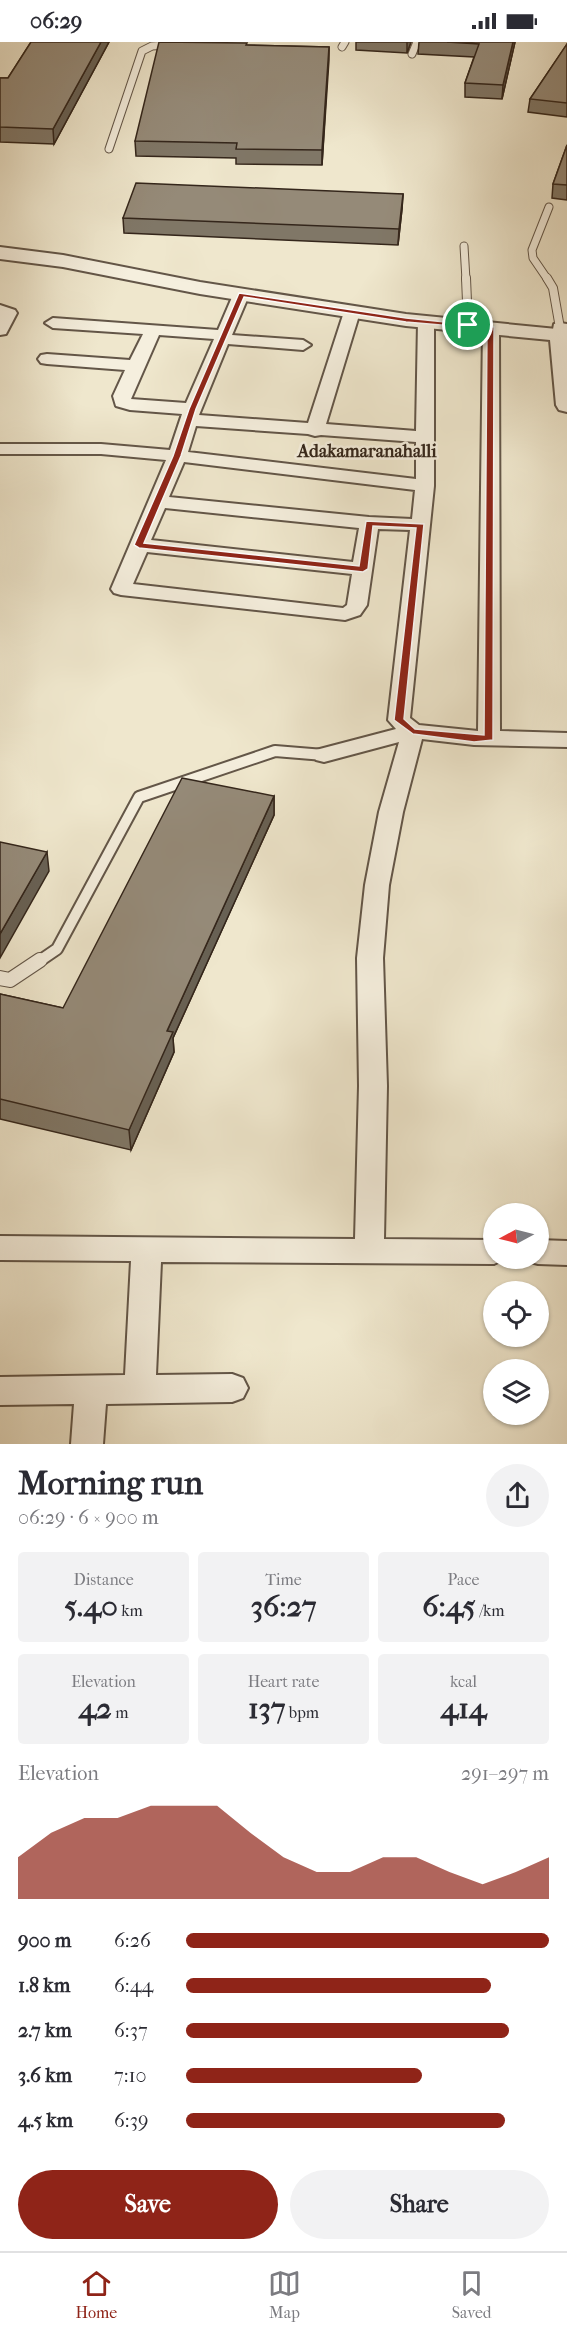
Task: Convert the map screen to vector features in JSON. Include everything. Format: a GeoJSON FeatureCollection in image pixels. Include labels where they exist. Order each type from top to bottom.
{"type":"FeatureCollection","features":[{"type":"Feature","properties":{"kind":"street"},"geometry":{"type":"LineString","coordinates":[[0,253],[63,261],[242,295],[352,312],[426,322],[562,331],[566,394]]}},
{"type":"Feature","properties":{"kind":"street"},"geometry":{"type":"LineString","coordinates":[[242,295],[121,589],[345,614],[353,611],[357,605],[369,523]]}},
{"type":"Feature","properties":{"kind":"street"},"geometry":{"type":"LineString","coordinates":[[0,310],[9,313],[0,330]]}},
{"type":"Feature","properties":{"kind":"street"},"geometry":{"type":"LineString","coordinates":[[315,430],[352,312]]}},
{"type":"Feature","properties":{"kind":"street"},"geometry":{"type":"LineString","coordinates":[[413,731],[399,720],[425,486],[426,322]]}},
{"type":"Feature","properties":{"kind":"street"},"geometry":{"type":"LineString","coordinates":[[53,323],[303,345]]}},
{"type":"Feature","properties":{"kind":"street"},"geometry":{"type":"LineString","coordinates":[[489,738],[490,327]]}},
{"type":"Feature","properties":{"kind":"street"},"geometry":{"type":"LineString","coordinates":[[153,330],[122,396],[122,402],[192,414],[315,430],[426,437]]}},
{"type":"Feature","properties":{"kind":"street"},"geometry":{"type":"LineString","coordinates":[[47,359],[136,366]]}},
{"type":"Feature","properties":{"kind":"street"},"geometry":{"type":"LineString","coordinates":[[0,449],[101,449],[425,486]]}},
{"type":"Feature","properties":{"kind":"street"},"geometry":{"type":"LineString","coordinates":[[157,501],[369,523],[421,525]]}},
{"type":"Feature","properties":{"kind":"street"},"geometry":{"type":"LineString","coordinates":[[139,545],[363,569]]}},
{"type":"Feature","properties":{"kind":"street"},"geometry":{"type":"LineString","coordinates":[[369,1252],[373,1086],[370,958],[376,885],[391,812],[413,731]]}},
{"type":"Feature","properties":{"kind":"street"},"geometry":{"type":"LineString","coordinates":[[324,755],[413,731],[474,738],[567,740]]}},
{"type":"Feature","properties":{"kind":"street"},"geometry":{"type":"LineString","coordinates":[[0,1248],[483,1252]]}},
{"type":"Feature","properties":{"kind":"street"},"geometry":{"type":"LineString","coordinates":[[140,1390],[147,1249]]}},
{"type":"Feature","properties":{"kind":"street"},"geometry":{"type":"LineString","coordinates":[[549,1252],[567,1252]]}},
{"type":"Feature","properties":{"kind":"street"},"geometry":{"type":"LineString","coordinates":[[0,1391],[232,1388]]}},
{"type":"Feature","properties":{"kind":"street"},"geometry":{"type":"LineString","coordinates":[[87,1444],[91,1391]]}},
{"type":"Feature","properties":{"kind":"lane"},"geometry":{"type":"LineString","coordinates":[[412,54],[417,42]]}},
{"type":"Feature","properties":{"kind":"lane"},"geometry":{"type":"LineString","coordinates":[[109,148],[142,51],[152,46],[171,43],[181,45]]}},
{"type":"Feature","properties":{"kind":"lane"},"geometry":{"type":"LineString","coordinates":[[549,207],[532,250],[533,258],[553,288],[562,331]]}},
{"type":"Feature","properties":{"kind":"lane"},"geometry":{"type":"LineString","coordinates":[[464,246],[468,325]]}},
{"type":"Feature","properties":{"kind":"lane"},"geometry":{"type":"LineString","coordinates":[[0,978],[10,980],[57,949],[140,797],[274,751],[324,755]]}},
{"type":"Feature","properties":{"kind":"building"},"geometry":{"type":"Polygon","coordinates":[[[31,42],[101,42],[53,129],[0,127],[0,78],[8,78],[31,42]]]}},
{"type":"Feature","properties":{"kind":"building"},"geometry":{"type":"Polygon","coordinates":[[[159,42],[329,47],[322,150],[236,149],[237,143],[135,141],[159,42]]]}},
{"type":"Feature","properties":{"kind":"building"},"geometry":{"type":"Polygon","coordinates":[[[447,42],[513,42],[503,85],[465,83],[479,44],[447,42]]]}},
{"type":"Feature","properties":{"kind":"building"},"geometry":{"type":"Polygon","coordinates":[[[567,44],[567,103],[530,99],[567,44]]]}},
{"type":"Feature","properties":{"kind":"building"},"geometry":{"type":"Polygon","coordinates":[[[567,145],[567,185],[553,184],[567,145]]]}},
{"type":"Feature","properties":{"kind":"building"},"geometry":{"type":"Polygon","coordinates":[[[136,183],[403,194],[399,229],[123,218],[136,183]]]}},
{"type":"Feature","properties":{"kind":"building"},"geometry":{"type":"Polygon","coordinates":[[[182,778],[274,796],[167,1031],[173,1032],[129,1130],[0,1099],[0,994],[63,1008],[182,778]]]}},
{"type":"Feature","properties":{"kind":"building"},"geometry":{"type":"Polygon","coordinates":[[[0,842],[47,852],[0,934],[0,842]]]}},
{"type":"Feature","properties":{"kind":"district","name":"Adakamaranahalli"},"geometry":{"type":"Point","coordinates":[367,451]}},
{"type":"Feature","properties":{"kind":"route"},"geometry":{"type":"LineString","coordinates":[[242,295],[406,320],[468,325],[490,327],[489,738],[413,731],[399,720],[421,525],[369,523],[363,569],[139,545],[177,456],[191,420],[192,409],[242,295]]}}]}
